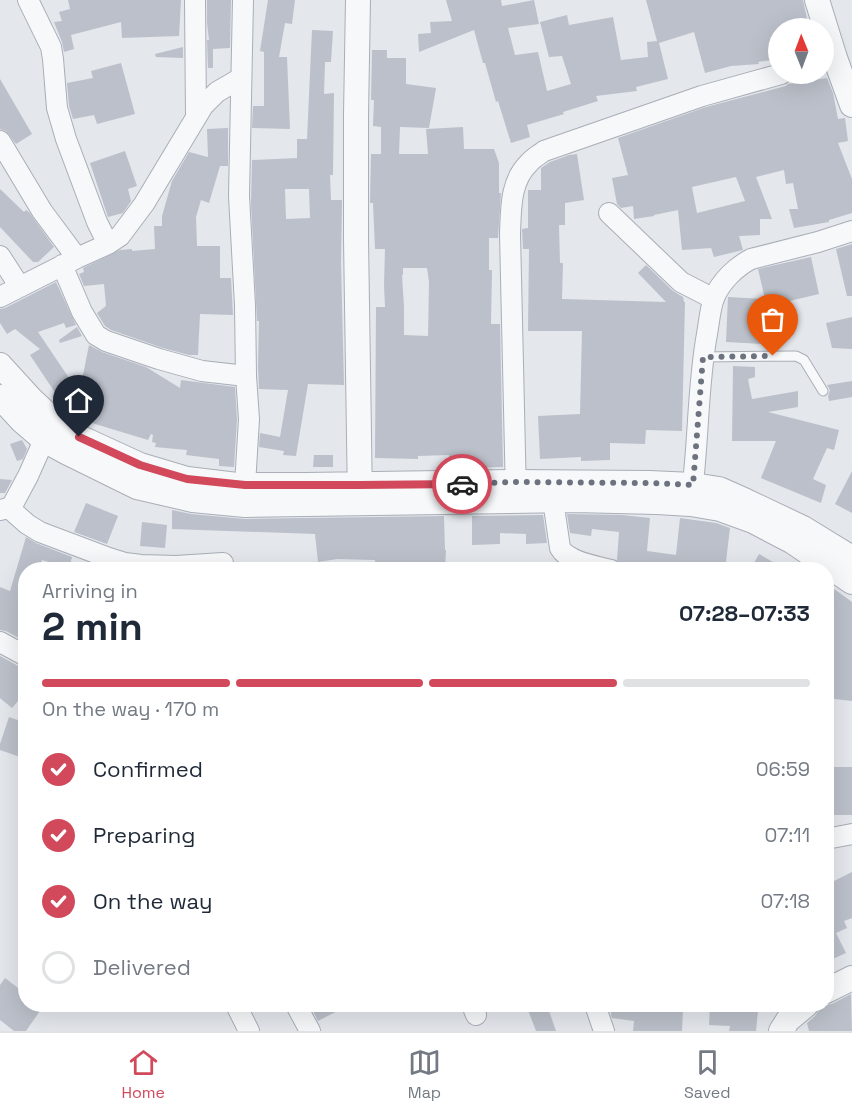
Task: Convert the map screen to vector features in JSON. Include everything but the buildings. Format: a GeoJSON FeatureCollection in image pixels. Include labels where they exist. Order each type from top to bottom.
{"type":"FeatureCollection","features":[{"type":"Feature","properties":{"kind":"street"},"geometry":{"type":"LineString","coordinates":[[28,0],[51,47],[57,108],[97,222],[108,244]]}},
{"type":"Feature","properties":{"kind":"street"},"geometry":{"type":"LineString","coordinates":[[195,0],[196,117]]}},
{"type":"Feature","properties":{"kind":"street"},"geometry":{"type":"LineString","coordinates":[[243,0],[239,196],[249,419],[245,485]]}},
{"type":"Feature","properties":{"kind":"street"},"geometry":{"type":"LineString","coordinates":[[358,0],[356,126],[360,494]]}},
{"type":"Feature","properties":{"kind":"street"},"geometry":{"type":"LineString","coordinates":[[817,0],[821,18]]}},
{"type":"Feature","properties":{"kind":"street"},"geometry":{"type":"LineString","coordinates":[[834,69],[852,105]]}},
{"type":"Feature","properties":{"kind":"street"},"geometry":{"type":"LineString","coordinates":[[0,297],[120,236],[144,204],[203,106],[218,92],[241,78]]}},
{"type":"Feature","properties":{"kind":"street"},"geometry":{"type":"LineString","coordinates":[[515,491],[510,234],[511,202],[515,186],[524,169],[544,151],[702,96],[768,78]]}},
{"type":"Feature","properties":{"kind":"street"},"geometry":{"type":"LineString","coordinates":[[0,141],[70,261],[82,312],[96,335],[106,341],[202,372],[246,376]]}},
{"type":"Feature","properties":{"kind":"street"},"geometry":{"type":"LineString","coordinates":[[609,213],[681,282],[714,299]]}},
{"type":"Feature","properties":{"kind":"street"},"geometry":{"type":"LineString","coordinates":[[692,494],[703,357],[714,299],[720,286],[742,264],[752,259],[852,231]]}},
{"type":"Feature","properties":{"kind":"street"},"geometry":{"type":"LineString","coordinates":[[0,256],[20,287]]}},
{"type":"Feature","properties":{"kind":"street"},"geometry":{"type":"LineString","coordinates":[[0,365],[47,414],[79,437],[140,465],[187,479],[360,494]]}},
{"type":"Feature","properties":{"kind":"street"},"geometry":{"type":"LineString","coordinates":[[0,397],[44,440],[66,453],[137,487],[193,500],[245,505],[360,494],[515,491],[649,483],[692,494],[720,509],[753,521],[793,542],[822,562]]}},
{"type":"Feature","properties":{"kind":"street"},"geometry":{"type":"LineString","coordinates":[[44,440],[13,504],[4,509],[39,532],[122,562]]}},
{"type":"Feature","properties":{"kind":"street"},"geometry":{"type":"LineString","coordinates":[[515,491],[553,500],[657,502],[719,489],[803,528],[852,558]]}},
{"type":"Feature","properties":{"kind":"street"},"geometry":{"type":"LineString","coordinates":[[553,500],[560,548],[566,556],[584,562]]}},
{"type":"Feature","properties":{"kind":"street"},"geometry":{"type":"LineString","coordinates":[[834,570],[852,582]]}},
{"type":"Feature","properties":{"kind":"street"},"geometry":{"type":"LineString","coordinates":[[0,642],[18,652]]}},
{"type":"Feature","properties":{"kind":"street"},"geometry":{"type":"LineString","coordinates":[[834,837],[852,834]]}},
{"type":"Feature","properties":{"kind":"street"},"geometry":{"type":"LineString","coordinates":[[834,987],[852,978]]}},
{"type":"Feature","properties":{"kind":"street"},"geometry":{"type":"LineString","coordinates":[[240,1012],[249,1031]]}},
{"type":"Feature","properties":{"kind":"street"},"geometry":{"type":"LineString","coordinates":[[300,1012],[310,1031]]}},
{"type":"Feature","properties":{"kind":"street"},"geometry":{"type":"LineString","coordinates":[[597,1012],[604,1031]]}},
{"type":"Feature","properties":{"kind":"street"},"geometry":{"type":"LineString","coordinates":[[782,1031],[788,1020],[798,1012]]}},
{"type":"Feature","properties":{"kind":"lane"},"geometry":{"type":"LineString","coordinates":[[703,357],[796,356],[804,360],[823,391]]}},
{"type":"Feature","properties":{"kind":"way so far"},"geometry":{"type":"LineString","coordinates":[[462,484],[515,482],[693,485],[703,357],[773,356]]}},
{"type":"Feature","properties":{"kind":"route"},"geometry":{"type":"LineString","coordinates":[[79,437],[140,465],[187,479],[245,485],[462,484]]}}]}
